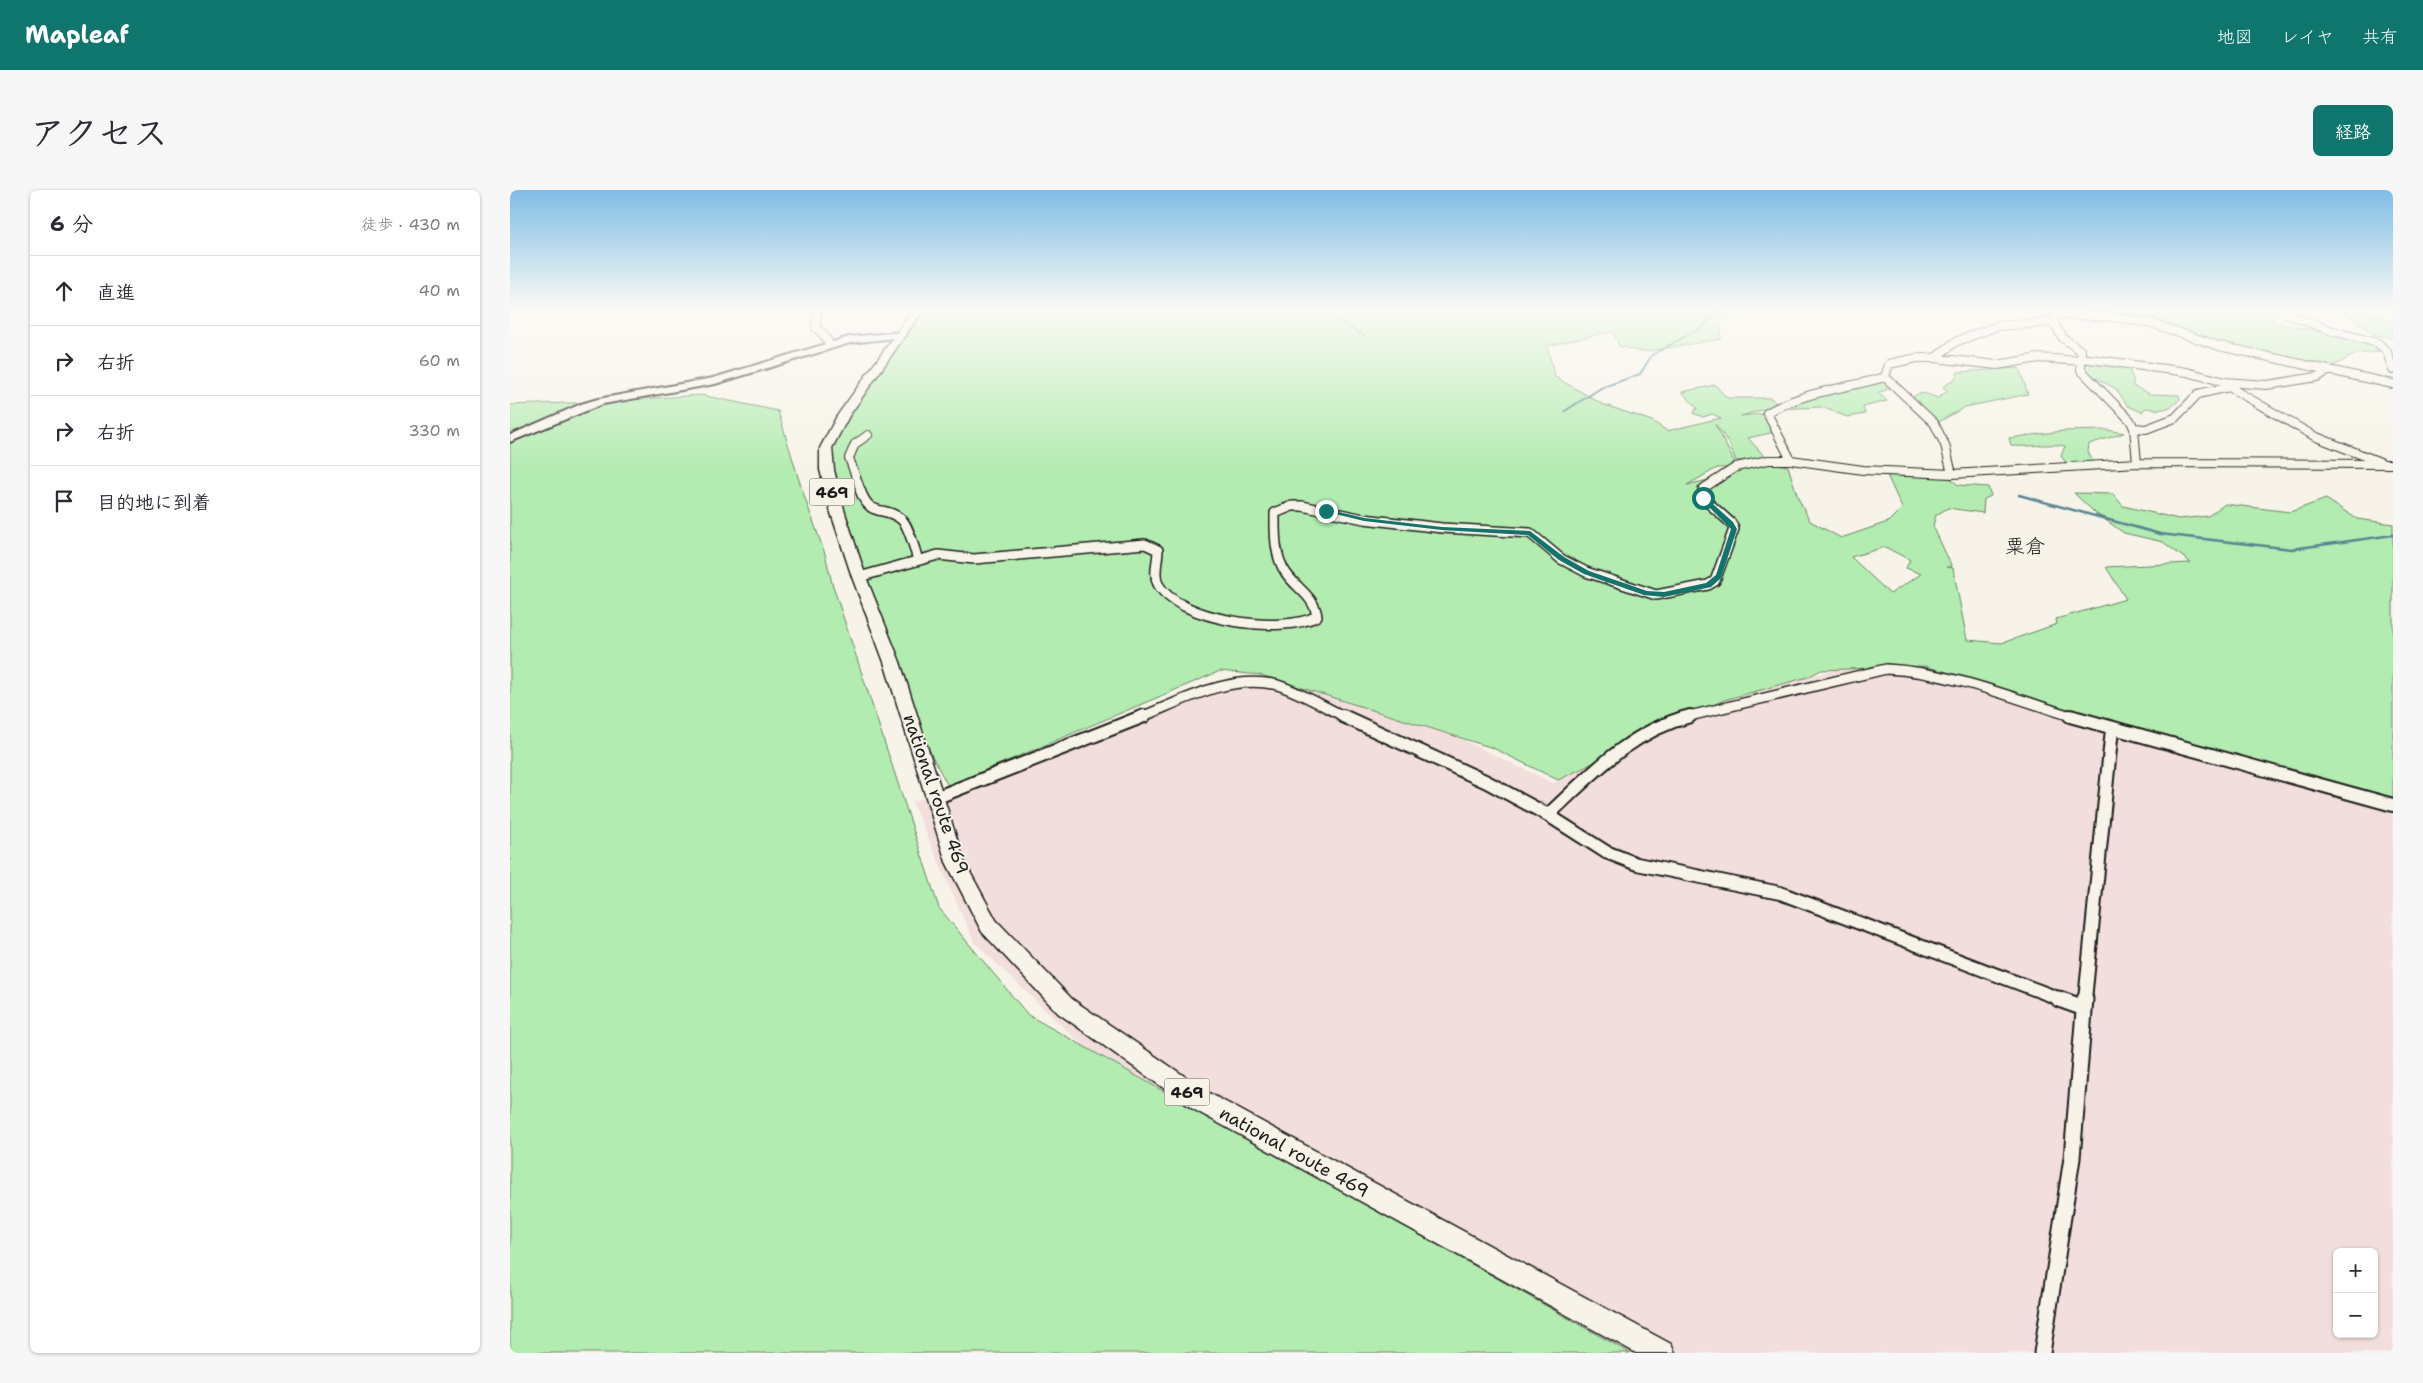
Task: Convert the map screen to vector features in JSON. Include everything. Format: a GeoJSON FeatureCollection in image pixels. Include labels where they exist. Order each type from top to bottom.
{"type":"FeatureCollection","features":[{"type":"Feature","properties":{"kind":"highway","name":"national route 469"},"geometry":{"type":"LineString","coordinates":[[880,364],[843,416],[826,448],[827,470],[836,509],[859,578],[892,662],[955,862],[989,926],[1065,1006],[1201,1101],[1662,1353]]}},
{"type":"Feature","properties":{"kind":"main road"},"geometry":{"type":"LineString","coordinates":[[510,439],[585,406],[602,401],[715,381],[768,364]]}},
{"type":"Feature","properties":{"kind":"street"},"geometry":{"type":"LineString","coordinates":[[1791,460],[1767,412],[1778,405],[1810,393],[1864,384],[1884,377],[1889,364]]}},
{"type":"Feature","properties":{"kind":"street"},"geometry":{"type":"LineString","coordinates":[[2081,364],[2080,370],[2130,420],[2134,428],[2137,463]]}},
{"type":"Feature","properties":{"kind":"street"},"geometry":{"type":"LineString","coordinates":[[2119,364],[2188,372],[2227,384],[2314,436],[2391,466]]}},
{"type":"Feature","properties":{"kind":"street"},"geometry":{"type":"LineString","coordinates":[[2304,364],[2393,384]]}},
{"type":"Feature","properties":{"kind":"street"},"geometry":{"type":"LineString","coordinates":[[2134,428],[2146,429],[2175,418],[2198,394],[2227,384],[2276,384],[2317,377],[2330,370]]}},
{"type":"Feature","properties":{"kind":"street"},"geometry":{"type":"LineString","coordinates":[[1884,377],[1934,423],[1945,445],[1952,474]]}},
{"type":"Feature","properties":{"kind":"street"},"geometry":{"type":"LineString","coordinates":[[868,435],[854,444],[849,458],[865,503],[873,510],[895,515],[904,521],[918,560]]}},
{"type":"Feature","properties":{"kind":"street"},"geometry":{"type":"LineString","coordinates":[[859,578],[918,560],[950,555],[985,559],[1145,544],[1158,550],[1159,558],[1156,573],[1158,583],[1169,596],[1181,604],[1191,609],[1235,620],[1289,626],[1306,624],[1317,616],[1317,610],[1313,602],[1282,567],[1275,535],[1275,513],[1292,506],[1302,506],[1364,520],[1442,528],[1530,533],[1561,558],[1586,572],[1640,591],[1664,595],[1708,585],[1719,576],[1734,529],[1731,523],[1703,498],[1704,488],[1738,466],[1768,460],[1791,460],[1863,470],[1952,474],[2137,463],[2391,466]]}},
{"type":"Feature","properties":{"kind":"street"},"geometry":{"type":"LineString","coordinates":[[1548,815],[1622,746],[1651,731],[1682,718],[1775,694],[1886,669],[1910,670],[1946,677],[2112,729],[2393,805]]}},
{"type":"Feature","properties":{"kind":"street"},"geometry":{"type":"LineString","coordinates":[[935,798],[1215,688],[1246,682],[1274,684],[1313,700],[1487,782],[1548,815],[1606,852],[1637,864],[1780,894],[2084,1008]]}},
{"type":"Feature","properties":{"kind":"street"},"geometry":{"type":"LineString","coordinates":[[2042,1353],[2072,1158],[2084,1008],[2101,855],[2112,729]]}},
{"type":"Feature","properties":{"kind":"shaded area"},"geometry":{"type":"Polygon","coordinates":[[[1897,653],[2393,812],[2393,1353],[1579,1353],[1101,1063],[974,942],[912,802],[1261,675],[1459,738],[1553,783],[1675,713],[1897,653]]]}},
{"type":"Feature","properties":{"kind":"green space"},"geometry":{"type":"Polygon","coordinates":[[[884,364],[1552,364],[1555,377],[1602,404],[1652,421],[1667,431],[1721,418],[1712,414],[1703,417],[1693,413],[1697,408],[1682,392],[1715,385],[1727,398],[1771,398],[1778,405],[1884,378],[1896,386],[1878,393],[1887,401],[1863,407],[1865,414],[1847,417],[1822,407],[1772,409],[1775,406],[1741,416],[1768,413],[1775,432],[1748,438],[1766,458],[1736,461],[1729,443],[1715,424],[1736,465],[1717,468],[1687,485],[1725,476],[1743,467],[1769,463],[1788,466],[1798,498],[1810,521],[1841,538],[1888,522],[1902,508],[1887,475],[1950,478],[1958,485],[1988,487],[1991,496],[1984,499],[1983,513],[1948,508],[1936,515],[1933,526],[1952,567],[1946,567],[1953,568],[1967,640],[2002,643],[2057,624],[2056,619],[2126,599],[2106,567],[2191,563],[2163,542],[2124,533],[2094,512],[2074,493],[2113,494],[2123,506],[2179,519],[2208,516],[2225,504],[2290,512],[2326,499],[2357,519],[2393,524],[2393,800],[2163,738],[1925,666],[1821,670],[1808,677],[1724,700],[1558,780],[1493,748],[1261,675],[1220,671],[948,786],[905,705],[827,468],[839,423],[884,364]],[[1885,547],[1851,557],[1890,594],[1921,574],[1906,568],[1910,560],[1885,547]]]}},
{"type":"Feature","properties":{"kind":"green space"},"geometry":{"type":"Polygon","coordinates":[[[2086,364],[2109,364],[2128,367],[2133,379],[2133,386],[2150,394],[2179,395],[2180,399],[2168,408],[2146,408],[2142,412],[2128,406],[2116,389],[2084,371],[2086,364]]]}},
{"type":"Feature","properties":{"kind":"green space"},"geometry":{"type":"Polygon","coordinates":[[[2312,364],[2336,364],[2329,368],[2312,364]]]}},
{"type":"Feature","properties":{"kind":"green space"},"geometry":{"type":"Polygon","coordinates":[[[2019,368],[2028,394],[1965,407],[1937,423],[1911,400],[1920,393],[1938,398],[1948,391],[1943,387],[1956,378],[1958,372],[2019,368]]]}},
{"type":"Feature","properties":{"kind":"green space"},"geometry":{"type":"Polygon","coordinates":[[[701,395],[778,411],[802,490],[825,554],[832,583],[939,908],[1028,1015],[1630,1353],[510,1353],[510,405],[597,402],[701,395]]]}},
{"type":"Feature","properties":{"kind":"green space"},"geometry":{"type":"Polygon","coordinates":[[[2107,430],[2124,433],[2089,444],[2088,452],[2093,462],[2067,464],[2061,456],[2065,446],[2016,446],[2011,445],[2009,438],[2063,431],[2107,430]]]}},
{"type":"Feature","properties":{"kind":"waterway"},"geometry":{"type":"LineString","coordinates":[[1565,411],[1601,388],[1640,374],[1646,364]]}},
{"type":"Feature","properties":{"kind":"waterway"},"geometry":{"type":"LineString","coordinates":[[2019,495],[2160,534],[2292,549],[2393,535]]}},
{"type":"Feature","properties":{"kind":"district","name":"粟倉"},"geometry":{"type":"Point","coordinates":[2025,546]}},
{"type":"Feature","properties":{"kind":"route"},"geometry":{"type":"LineString","coordinates":[[1326,511],[1364,520],[1442,528],[1530,533],[1561,558],[1586,572],[1646,593],[1664,595],[1708,585],[1719,576],[1734,535],[1734,529],[1731,523],[1703,498]]}}]}
